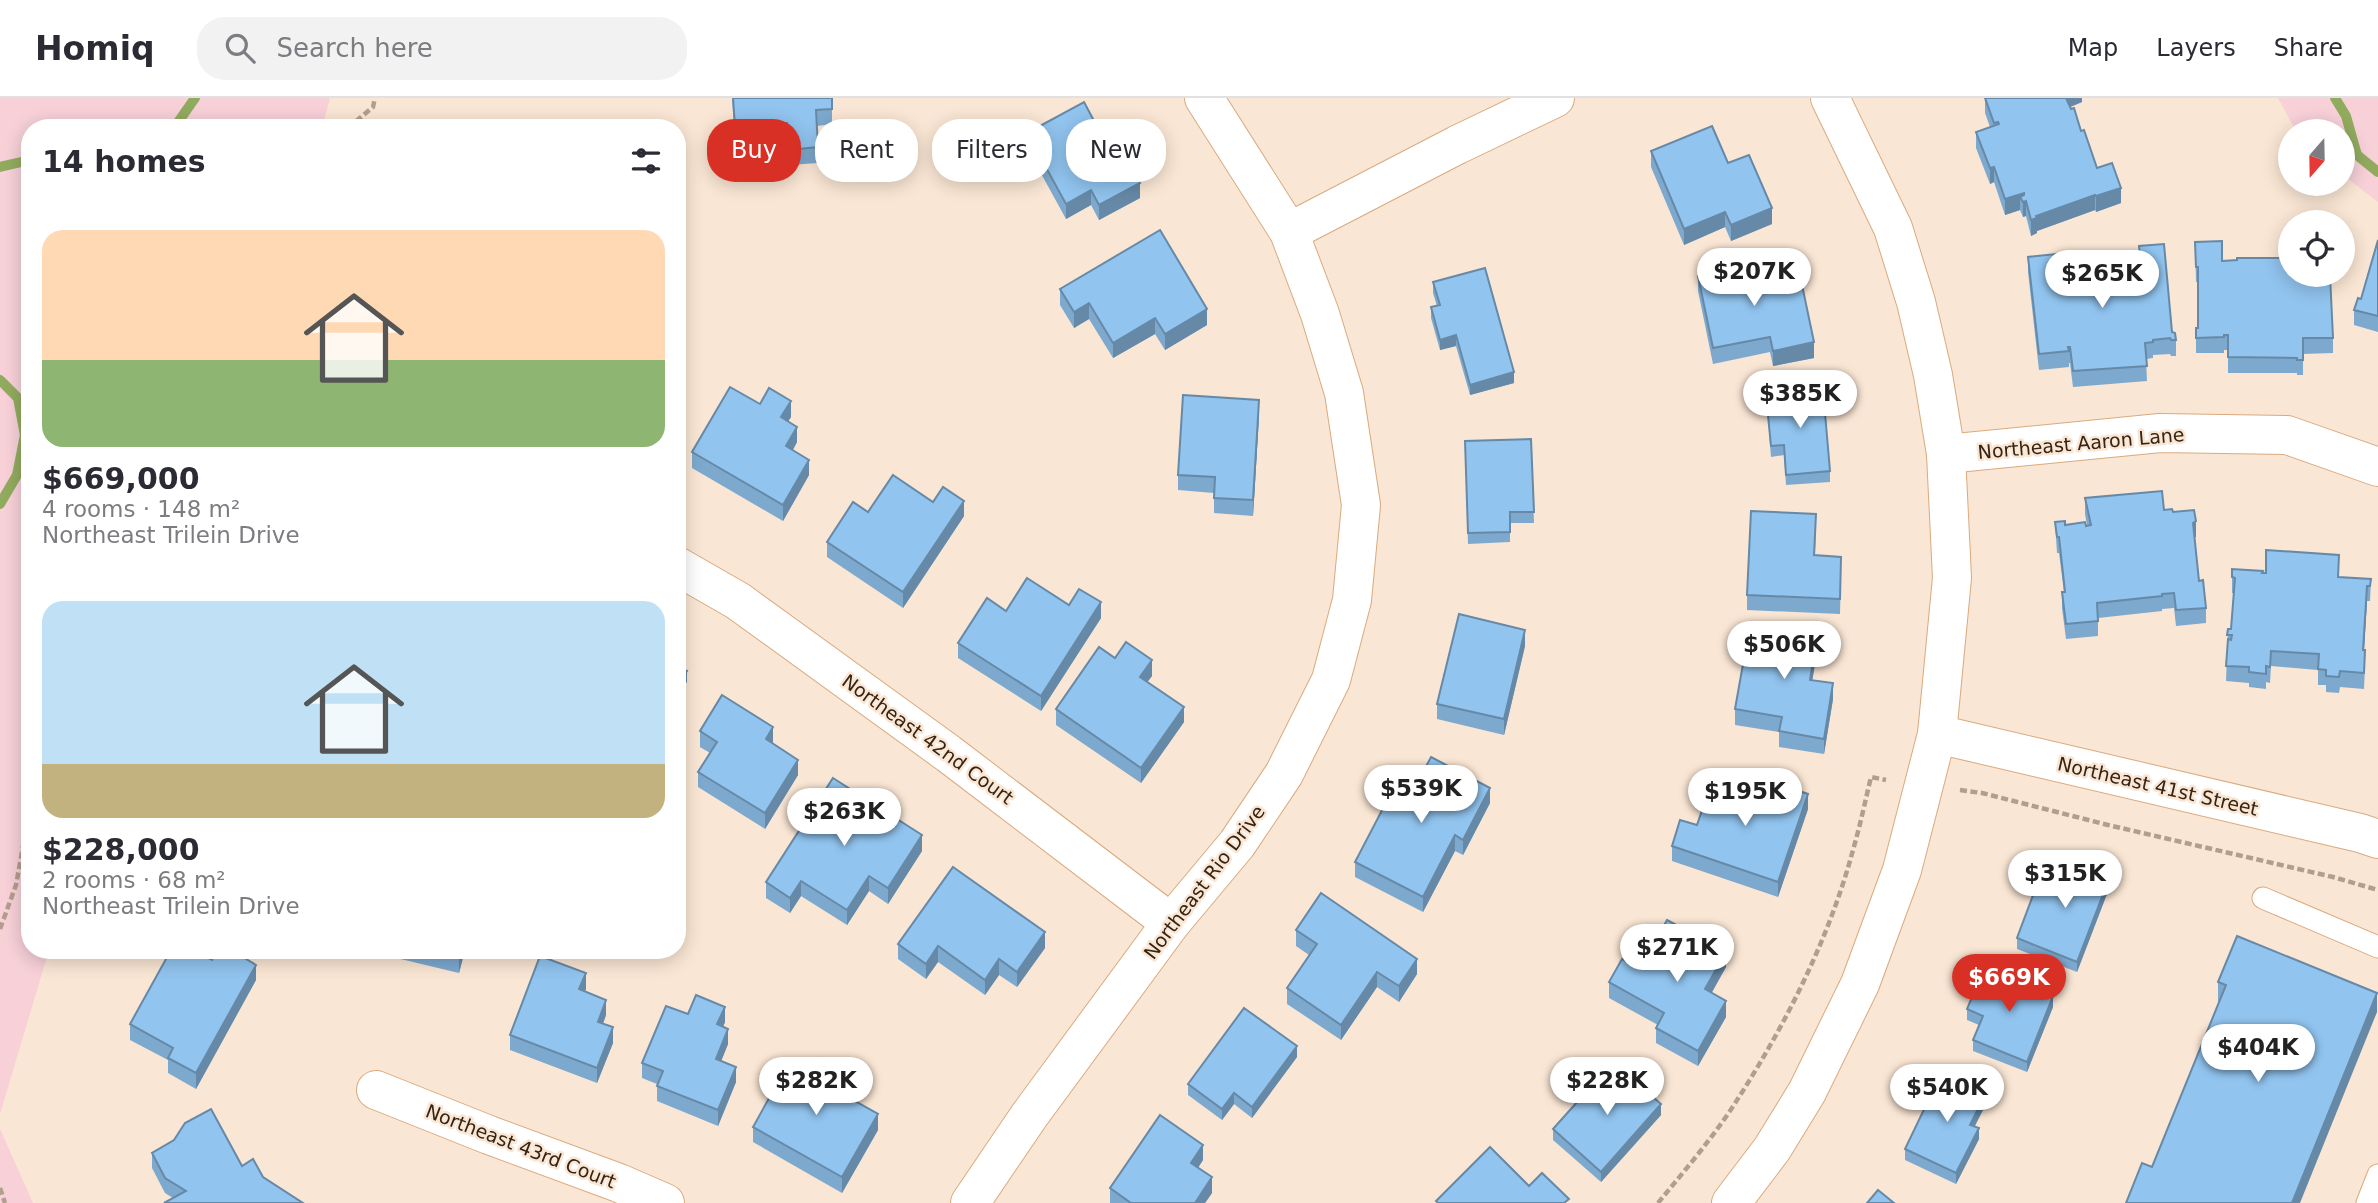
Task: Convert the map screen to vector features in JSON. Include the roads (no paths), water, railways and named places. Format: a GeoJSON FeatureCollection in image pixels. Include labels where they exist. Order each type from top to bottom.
{"type":"FeatureCollection","features":[{"type":"Feature","properties":{"kind":"street","name":"Northeast Rio Drive"},"geometry":{"type":"LineString","coordinates":[[970,1203],[1029,1116],[1171,923],[1237,844],[1284,774],[1331,680],[1352,600],[1361,505],[1344,393],[1320,314],[1289,232],[1204,98]]}},
{"type":"Feature","properties":{"kind":"street"},"geometry":{"type":"LineString","coordinates":[[1289,232],[1457,145],[1555,98]]}},
{"type":"Feature","properties":{"kind":"street"},"geometry":{"type":"LineString","coordinates":[[1731,1203],[1772,1149],[1807,1091],[1860,984],[1902,870],[1937,734],[1952,578],[1947,454],[1916,302],[1893,228],[1830,98]]}},
{"type":"Feature","properties":{"kind":"street","name":"Northeast Aaron Lane"},"geometry":{"type":"LineString","coordinates":[[1947,454],[2160,433],[2287,435],[2378,467]]}},
{"type":"Feature","properties":{"kind":"street","name":"Northeast 42nd Court"},"geometry":{"type":"LineString","coordinates":[[686,571],[738,601],[938,746],[1171,923]]}},
{"type":"Feature","properties":{"kind":"street","name":"Northeast 41st Street"},"geometry":{"type":"LineString","coordinates":[[1937,734],[2378,839]]}},
{"type":"Feature","properties":{"kind":"street","name":"Northeast 43rd Court"},"geometry":{"type":"LineString","coordinates":[[376,1090],[665,1203]]}},
{"type":"Feature","properties":{"kind":"lane"},"geometry":{"type":"LineString","coordinates":[[2263,898],[2378,947]]}},
{"type":"Feature","properties":{"kind":"waterway"},"geometry":{"type":"LineString","coordinates":[[180,119],[195,98]]}},
{"type":"Feature","properties":{"kind":"waterway"},"geometry":{"type":"LineString","coordinates":[[2335,98],[2346,116],[2357,155],[2378,172]]}},
{"type":"Feature","properties":{"kind":"waterway"},"geometry":{"type":"LineString","coordinates":[[0,167],[21,162]]}},
{"type":"Feature","properties":{"kind":"waterway"},"geometry":{"type":"LineString","coordinates":[[0,380],[18,398],[21,414]]}},
{"type":"Feature","properties":{"kind":"waterway"},"geometry":{"type":"LineString","coordinates":[[0,504],[17,475],[21,455]]}}]}
